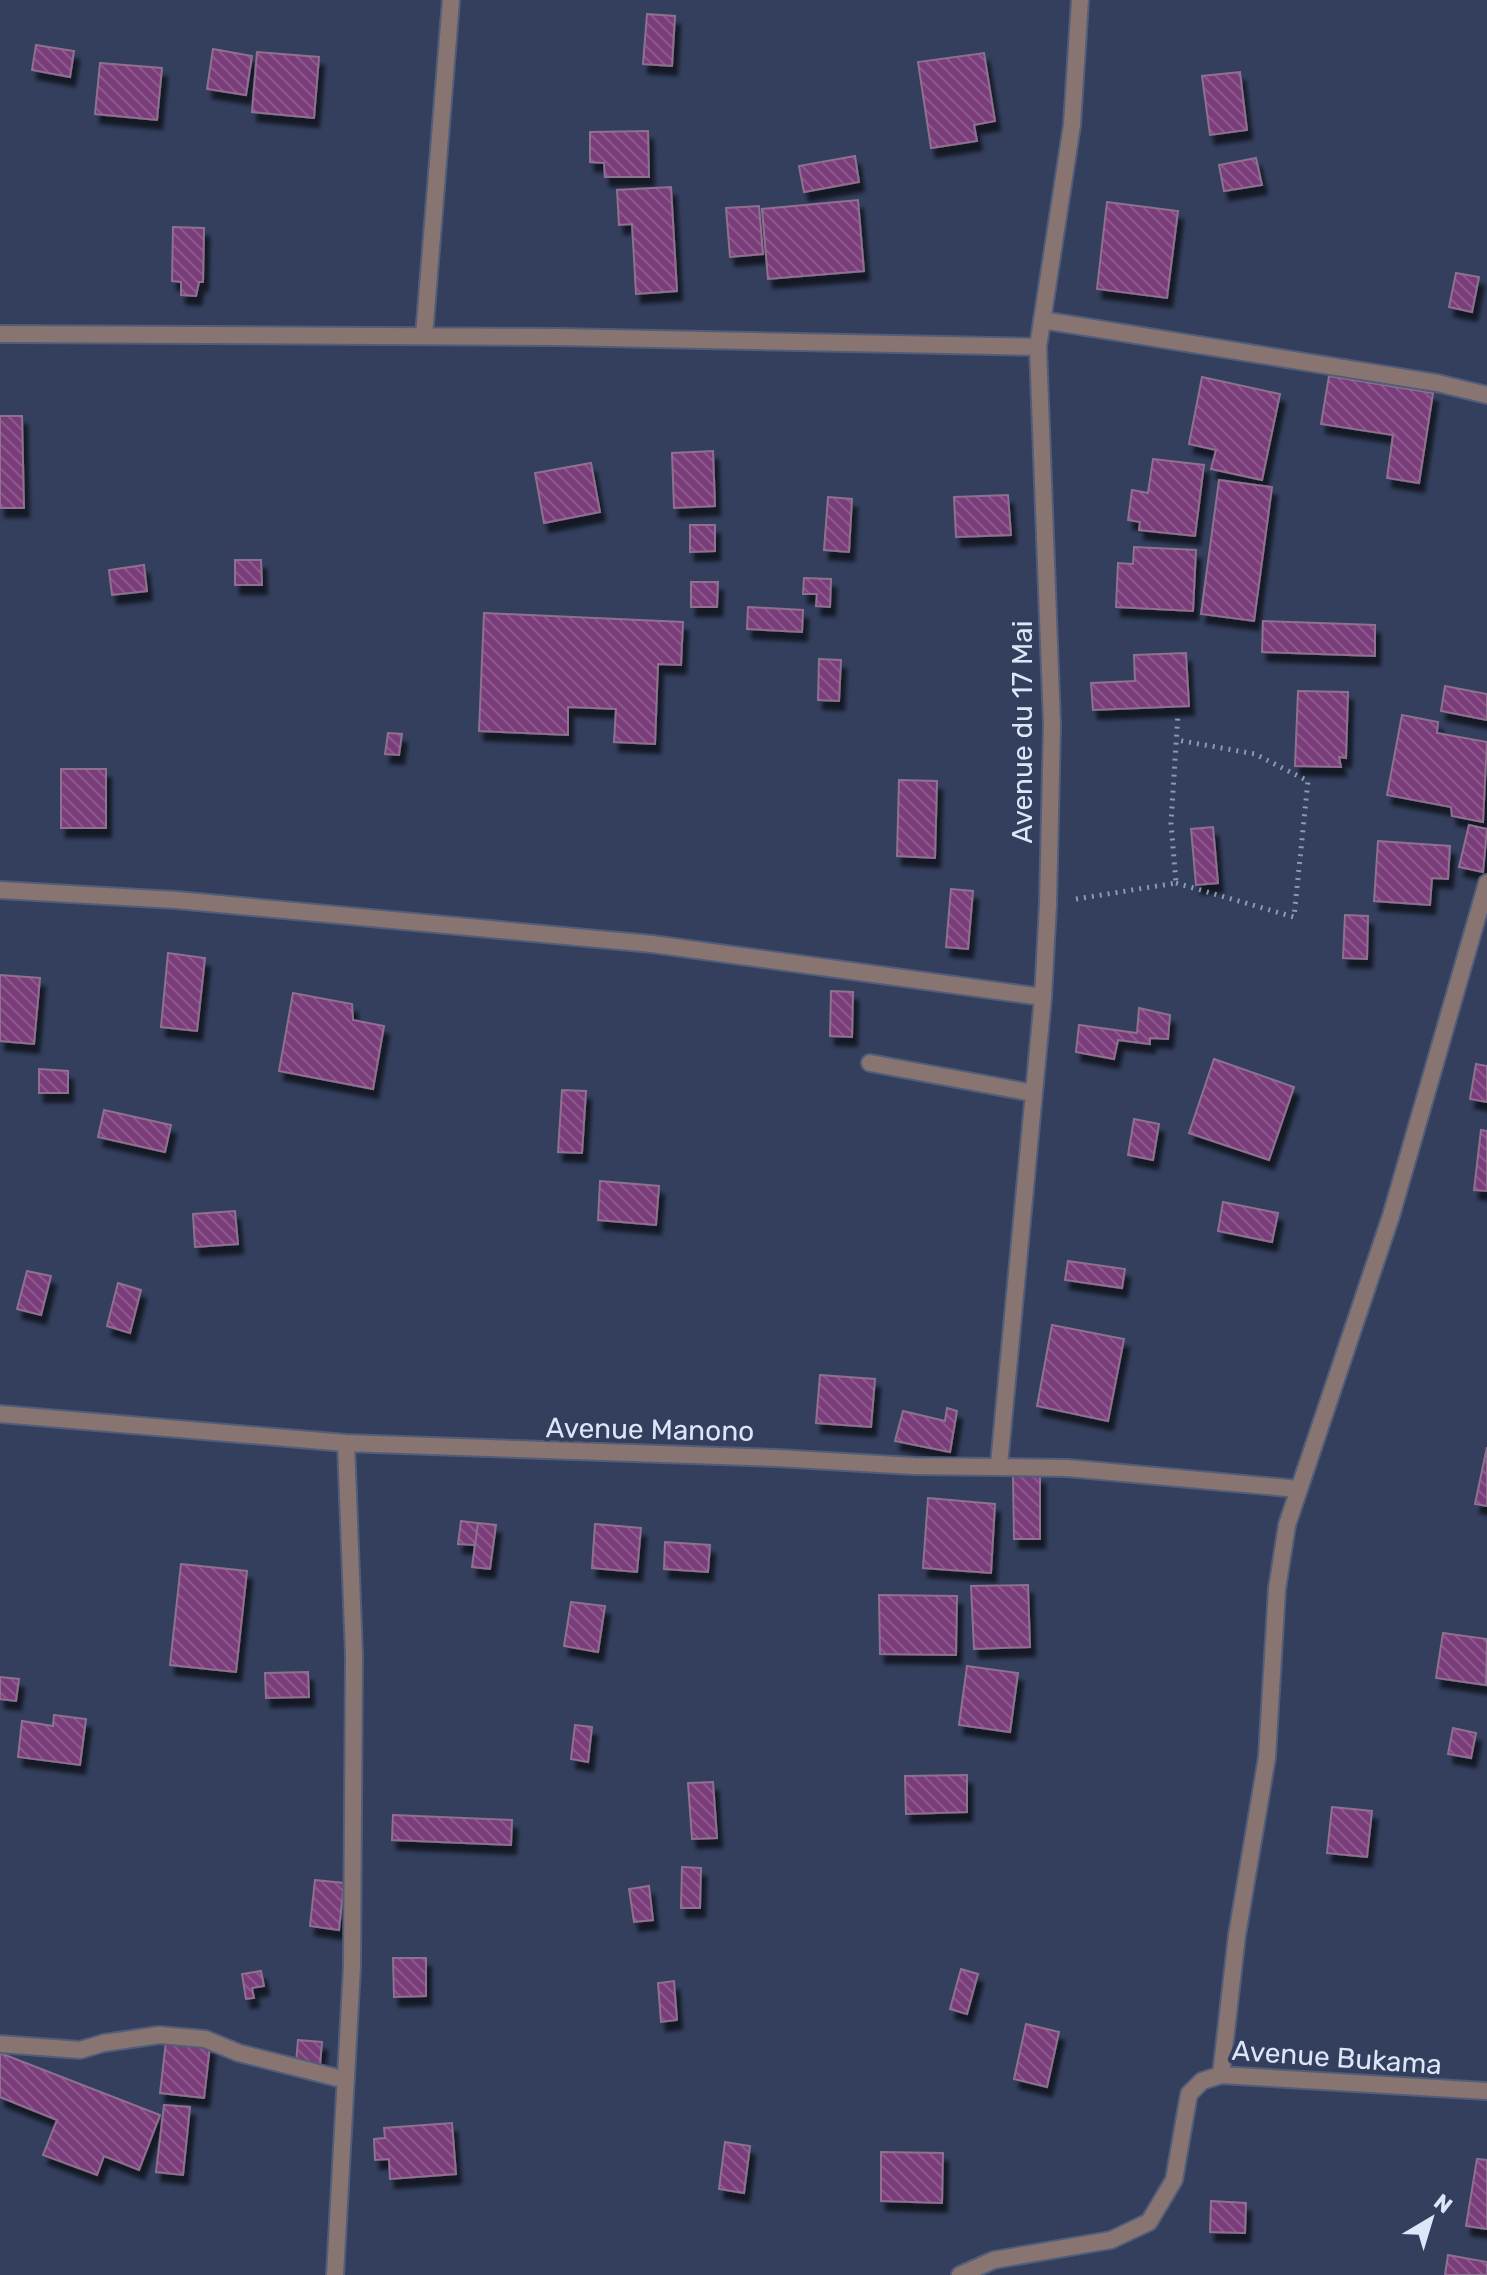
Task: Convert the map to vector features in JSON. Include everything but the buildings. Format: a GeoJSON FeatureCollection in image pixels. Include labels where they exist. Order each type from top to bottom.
{"type":"FeatureCollection","features":[{"type":"Feature","properties":{"kind":"street"},"geometry":{"type":"LineString","coordinates":[[424,336],[451,0]]}},
{"type":"Feature","properties":{"kind":"street","name":"Avenue du 17 Mai"},"geometry":{"type":"LineString","coordinates":[[999,1465],[1043,997],[1048,904],[1052,725],[1038,347],[1072,125],[1080,0]]}},
{"type":"Feature","properties":{"kind":"street"},"geometry":{"type":"LineString","coordinates":[[1042,320],[1437,383],[1487,395]]}},
{"type":"Feature","properties":{"kind":"street"},"geometry":{"type":"LineString","coordinates":[[0,334],[424,336],[1038,347]]}},
{"type":"Feature","properties":{"kind":"street"},"geometry":{"type":"LineString","coordinates":[[1221,2075],[1237,1935],[1267,1757],[1277,1589],[1287,1525],[1391,1216],[1487,883]]}},
{"type":"Feature","properties":{"kind":"street"},"geometry":{"type":"LineString","coordinates":[[0,890],[176,900],[652,944],[1043,997]]}},
{"type":"Feature","properties":{"kind":"street"},"geometry":{"type":"LineString","coordinates":[[870,1063],[1033,1093]]}},
{"type":"Feature","properties":{"kind":"street","name":"Avenue Manono"},"geometry":{"type":"LineString","coordinates":[[0,1414],[346,1443],[777,1458],[913,1466],[1067,1468],[1299,1489]]}},
{"type":"Feature","properties":{"kind":"street"},"geometry":{"type":"LineString","coordinates":[[335,2275],[352,1967],[354,1655],[346,1443]]}},
{"type":"Feature","properties":{"kind":"street"},"geometry":{"type":"LineString","coordinates":[[0,2044],[80,2050],[104,2043],[159,2035],[205,2039],[239,2053],[346,2080]]}},
{"type":"Feature","properties":{"kind":"street","name":"Avenue Bukama"},"geometry":{"type":"LineString","coordinates":[[960,2275],[994,2260],[1111,2240],[1149,2222],[1174,2180],[1189,2094],[1202,2081],[1221,2075],[1487,2091]]}},
{"type":"Feature","properties":{"kind":"path"},"geometry":{"type":"LineString","coordinates":[[1176,883],[1171,823],[1178,713]]}},
{"type":"Feature","properties":{"kind":"path"},"geometry":{"type":"LineString","coordinates":[[1048,904],[1176,883],[1294,917],[1308,781],[1255,754],[1177,740]]}}]}
